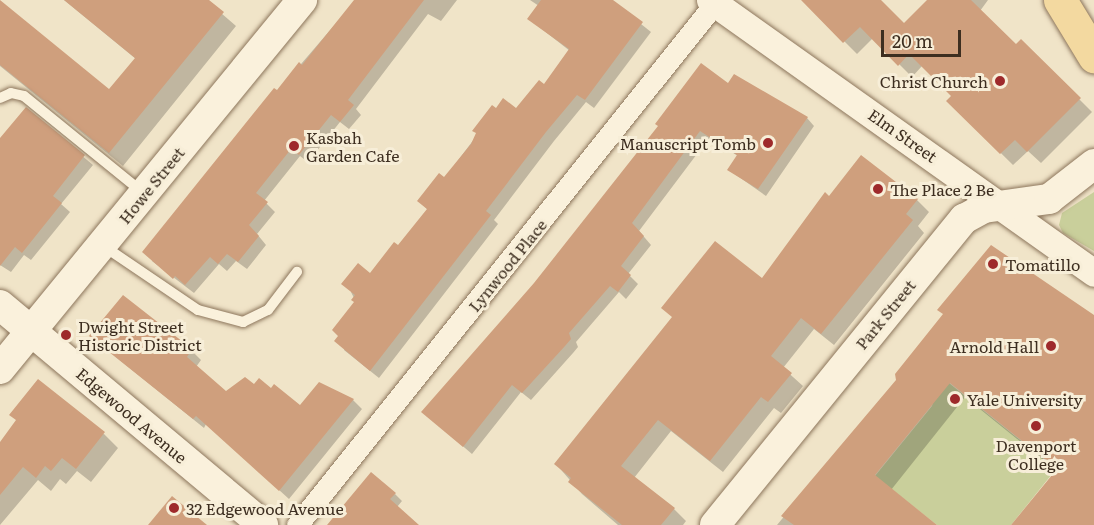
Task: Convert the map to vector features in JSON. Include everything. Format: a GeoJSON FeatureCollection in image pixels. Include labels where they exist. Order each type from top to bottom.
{"type":"FeatureCollection","features":[{"type":"Feature","properties":{"kind":"main road","name":"Howe Street"},"geometry":{"type":"LineString","coordinates":[[0,369],[302,0]]}},
{"type":"Feature","properties":{"kind":"main road"},"geometry":{"type":"LineString","coordinates":[[1060,0],[1094,56]]}},
{"type":"Feature","properties":{"kind":"main road","name":"Park Street"},"geometry":{"type":"LineString","coordinates":[[715,525],[947,237],[964,219],[1002,204],[1049,199],[1094,164]]}},
{"type":"Feature","properties":{"kind":"main road","name":"Edgewood Avenue"},"geometry":{"type":"LineString","coordinates":[[0,305],[263,525]]}},
{"type":"Feature","properties":{"kind":"street","name":"Elm Street"},"geometry":{"type":"LineString","coordinates":[[712,2],[1002,204],[1094,273]]}},
{"type":"Feature","properties":{"kind":"street","name":"Lynwood Place"},"geometry":{"type":"LineString","coordinates":[[297,525],[712,2]]}},
{"type":"Feature","properties":{"kind":"lane"},"geometry":{"type":"LineString","coordinates":[[0,98],[11,93],[24,96],[144,193]]}},
{"type":"Feature","properties":{"kind":"lane"},"geometry":{"type":"LineString","coordinates":[[102,245],[198,310],[243,322],[268,310],[297,272]]}},
{"type":"Feature","properties":{"kind":"green space"},"geometry":{"type":"Polygon","coordinates":[[[1094,192],[1094,251],[1063,233],[1059,225],[1062,213],[1094,192]]]}},
{"type":"Feature","properties":{"kind":"green space"},"geometry":{"type":"Polygon","coordinates":[[[939,375],[1056,469],[1011,525],[937,525],[875,476],[932,406],[939,375]]]}},
{"type":"Feature","properties":{"kind":"building"},"geometry":{"type":"Polygon","coordinates":[[[0,0],[109,89],[135,58],[64,0],[209,0],[224,12],[109,153],[0,65],[0,0]]]}},
{"type":"Feature","properties":{"kind":"building"},"geometry":{"type":"Polygon","coordinates":[[[354,0],[424,0],[348,100],[354,105],[340,122],[331,115],[299,155],[291,149],[256,193],[268,202],[249,225],[259,236],[238,262],[227,254],[218,264],[210,257],[185,285],[175,276],[173,279],[142,252],[274,88],[277,90],[299,62],[302,65],[354,0]]]}},
{"type":"Feature","properties":{"kind":"building"},"geometry":{"type":"Polygon","coordinates":[[[541,0],[613,0],[643,22],[585,100],[577,95],[546,132],[486,211],[491,215],[370,371],[334,341],[338,336],[332,330],[354,302],[351,300],[355,295],[341,284],[358,263],[370,273],[394,242],[398,245],[427,209],[417,201],[439,173],[444,177],[471,144],[476,133],[472,131],[492,105],[496,108],[503,98],[516,108],[539,80],[544,84],[569,49],[527,19],[541,0]]]}},
{"type":"Feature","properties":{"kind":"building","name":"Christ Church"},"geometry":{"type":"Polygon","coordinates":[[[801,0],[881,0],[904,23],[927,0],[971,0],[1016,44],[1021,39],[1081,98],[1027,152],[1015,140],[1000,154],[946,101],[951,96],[909,54],[898,66],[860,27],[843,43],[801,0]]]}},
{"type":"Feature","properties":{"kind":"building"},"geometry":{"type":"Polygon","coordinates":[[[701,63],[728,83],[734,74],[808,117],[758,189],[727,170],[737,155],[700,131],[632,223],[644,236],[621,266],[631,275],[618,292],[610,286],[569,333],[571,339],[522,393],[512,385],[463,447],[421,412],[534,283],[658,126],[655,124],[701,63]]]}},
{"type":"Feature","properties":{"kind":"building"},"geometry":{"type":"Polygon","coordinates":[[[26,107],[85,155],[53,196],[62,203],[22,253],[15,247],[0,266],[0,138],[26,107]]]}},
{"type":"Feature","properties":{"kind":"building"},"geometry":{"type":"Polygon","coordinates":[[[861,155],[918,199],[906,214],[913,220],[821,334],[801,318],[771,356],[792,373],[768,402],[761,397],[710,461],[658,420],[621,466],[675,508],[661,525],[622,525],[568,482],[571,478],[554,464],[672,317],[661,308],[715,241],[762,278],[825,192],[829,196],[861,155]]]}},
{"type":"Feature","properties":{"kind":"building"},"geometry":{"type":"Polygon","coordinates":[[[991,245],[1094,315],[1094,525],[1011,525],[1057,469],[950,383],[875,475],[937,525],[794,525],[781,516],[896,380],[895,374],[943,314],[937,310],[991,245]]]}},
{"type":"Feature","properties":{"kind":"building"},"geometry":{"type":"Polygon","coordinates":[[[123,295],[192,349],[187,357],[226,391],[245,377],[254,384],[259,378],[271,388],[274,384],[300,405],[319,382],[354,399],[279,491],[196,416],[193,419],[89,336],[123,295]]]}},
{"type":"Feature","properties":{"kind":"building"},"geometry":{"type":"Polygon","coordinates":[[[38,379],[105,432],[76,469],[62,458],[51,471],[45,466],[36,478],[23,467],[0,495],[0,442],[16,420],[9,415],[38,379]]]}},
{"type":"Feature","properties":{"kind":"building"},"geometry":{"type":"Polygon","coordinates":[[[371,472],[396,493],[390,499],[419,525],[327,525],[371,472]]]}},
{"type":"Feature","properties":{"kind":"building","name":"32 Edgewood Avenue"},"geometry":{"type":"Polygon","coordinates":[[[172,496],[207,525],[148,525],[172,496]]]}},
{"type":"Feature","properties":{"kind":"place","name":"Christ Church"},"geometry":{"type":"Point","coordinates":[1000,81]}},
{"type":"Feature","properties":{"kind":"place","name":"Manuscript Tomb"},"geometry":{"type":"Point","coordinates":[768,143]}},
{"type":"Feature","properties":{"kind":"place","name":"Kasbah Garden Cafe"},"geometry":{"type":"Point","coordinates":[294,146]}},
{"type":"Feature","properties":{"kind":"place","name":"The Place 2 Be"},"geometry":{"type":"Point","coordinates":[878,189]}},
{"type":"Feature","properties":{"kind":"place","name":"Tomatillo"},"geometry":{"type":"Point","coordinates":[993,264]}},
{"type":"Feature","properties":{"kind":"place","name":"Dwight Street Historic District"},"geometry":{"type":"Point","coordinates":[66,335]}},
{"type":"Feature","properties":{"kind":"place","name":"Arnold Hall"},"geometry":{"type":"Point","coordinates":[1051,346]}},
{"type":"Feature","properties":{"kind":"place","name":"Yale University"},"geometry":{"type":"Point","coordinates":[955,399]}},
{"type":"Feature","properties":{"kind":"place","name":"Davenport College"},"geometry":{"type":"Point","coordinates":[1036,426]}},
{"type":"Feature","properties":{"kind":"place","name":"32 Edgewood Avenue"},"geometry":{"type":"Point","coordinates":[174,508]}}]}
